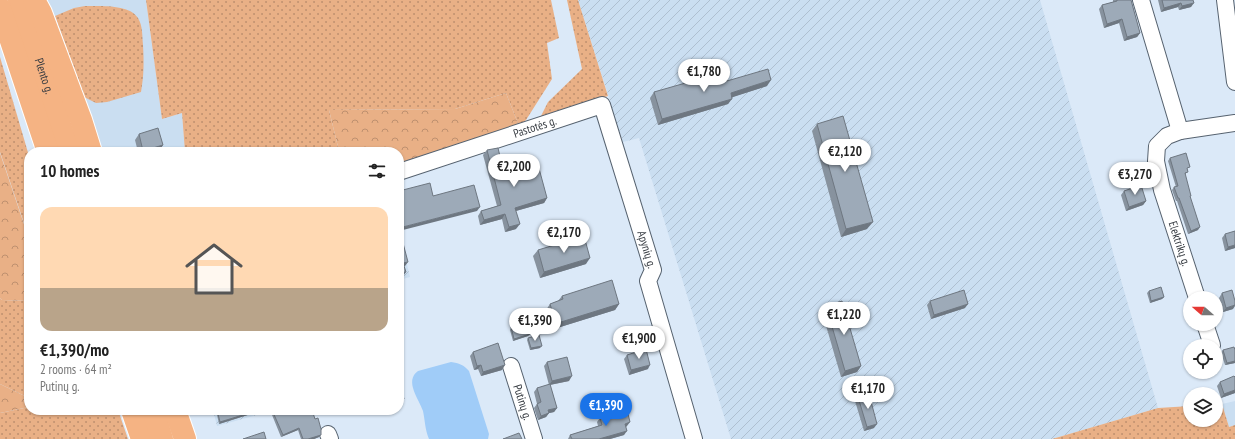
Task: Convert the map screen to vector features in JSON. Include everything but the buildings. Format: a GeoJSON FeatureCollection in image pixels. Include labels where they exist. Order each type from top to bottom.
{"type":"FeatureCollection","features":[{"type":"Feature","properties":{"kind":"highway","name":"Plento g."},"geometry":{"type":"LineString","coordinates":[[19,0],[67,147]]}},
{"type":"Feature","properties":{"kind":"highway"},"geometry":{"type":"LineString","coordinates":[[34,0],[44,20],[89,147]]}},
{"type":"Feature","properties":{"kind":"highway","name":"Plento g."},"geometry":{"type":"LineString","coordinates":[[0,8],[46,147]]}},
{"type":"Feature","properties":{"kind":"highway"},"geometry":{"type":"LineString","coordinates":[[134,415],[142,439]]}},
{"type":"Feature","properties":{"kind":"highway"},"geometry":{"type":"LineString","coordinates":[[155,415],[162,439]]}},
{"type":"Feature","properties":{"kind":"highway"},"geometry":{"type":"LineString","coordinates":[[177,415],[185,439]]}},
{"type":"Feature","properties":{"kind":"street"},"geometry":{"type":"LineString","coordinates":[[1141,0],[1180,131]]}},
{"type":"Feature","properties":{"kind":"street"},"geometry":{"type":"LineString","coordinates":[[1225,0],[1235,82]]}},
{"type":"Feature","properties":{"kind":"street","name":"Pastotės g."},"geometry":{"type":"LineString","coordinates":[[404,170],[602,105]]}},
{"type":"Feature","properties":{"kind":"street","name":"Apynių g."},"geometry":{"type":"LineString","coordinates":[[602,105],[653,270],[648,282],[694,439]]}},
{"type":"Feature","properties":{"kind":"street","name":"Elektrikų g."},"geometry":{"type":"LineString","coordinates":[[1195,291],[1162,190],[1156,161],[1157,146],[1167,136],[1180,131],[1235,123]]}},
{"type":"Feature","properties":{"kind":"street","name":"Putinų g."},"geometry":{"type":"LineString","coordinates":[[511,366],[534,439]]}},
{"type":"Feature","properties":{"kind":"shaded area"},"geometry":{"type":"Polygon","coordinates":[[[40,0],[146,0],[162,119],[182,113],[185,147],[94,147],[40,0]]]}},
{"type":"Feature","properties":{"kind":"shaded area"},"geometry":{"type":"Polygon","coordinates":[[[578,0],[1040,0],[1158,408],[1052,439],[731,439],[639,138],[623,142],[578,0]]]}},
{"type":"Feature","properties":{"kind":"shaded area"},"geometry":{"type":"Polygon","coordinates":[[[404,251],[410,277],[404,279],[404,251]]]}},
{"type":"Feature","properties":{"kind":"shaded area"},"geometry":{"type":"Polygon","coordinates":[[[1235,401],[1235,425],[1229,427],[1223,404],[1235,401]]]}},
{"type":"Feature","properties":{"kind":"shaded area"},"geometry":{"type":"Polygon","coordinates":[[[214,415],[257,415],[217,426],[214,415]]]}},
{"type":"Feature","properties":{"kind":"green space"},"geometry":{"type":"Polygon","coordinates":[[[146,0],[551,0],[559,38],[547,43],[552,79],[526,120],[519,126],[506,93],[455,109],[329,110],[338,147],[185,147],[182,113],[162,119],[146,0]]]}},
{"type":"Feature","properties":{"kind":"green space"},"geometry":{"type":"Polygon","coordinates":[[[567,0],[578,0],[608,96],[540,118],[548,102],[582,69],[567,0]]]}},
{"type":"Feature","properties":{"kind":"green space"},"geometry":{"type":"Polygon","coordinates":[[[85,6],[121,8],[134,13],[140,21],[142,28],[144,63],[141,92],[107,102],[96,103],[84,97],[55,16],[74,8],[85,6]]]}},
{"type":"Feature","properties":{"kind":"green space"},"geometry":{"type":"Polygon","coordinates":[[[0,57],[26,147],[24,147],[24,223],[0,152],[0,57]]]}},
{"type":"Feature","properties":{"kind":"green space"},"geometry":{"type":"Polygon","coordinates":[[[506,93],[519,126],[404,161],[404,147],[338,147],[329,110],[455,109],[506,93]]]}},
{"type":"Feature","properties":{"kind":"green space"},"geometry":{"type":"Polygon","coordinates":[[[0,153],[24,224],[24,301],[2,300],[0,298],[0,153]]]}},
{"type":"Feature","properties":{"kind":"green space"},"geometry":{"type":"Polygon","coordinates":[[[0,298],[2,300],[24,301],[24,396],[0,384],[0,298]]]}},
{"type":"Feature","properties":{"kind":"green space"},"geometry":{"type":"Polygon","coordinates":[[[0,384],[24,396],[24,408],[0,413],[0,384]]]}},
{"type":"Feature","properties":{"kind":"green space"},"geometry":{"type":"Polygon","coordinates":[[[1183,406],[1183,427],[1223,427],[1223,407],[1229,427],[1235,425],[1235,439],[1052,439],[1158,408],[1183,406]]]}},
{"type":"Feature","properties":{"kind":"green space"},"geometry":{"type":"Polygon","coordinates":[[[24,408],[24,415],[120,415],[128,439],[0,439],[0,413],[24,408]]]}},
{"type":"Feature","properties":{"kind":"water"},"geometry":{"type":"Polygon","coordinates":[[[451,362],[465,367],[469,371],[489,434],[488,439],[429,439],[423,411],[412,385],[412,380],[418,371],[451,362]]]}}]}
